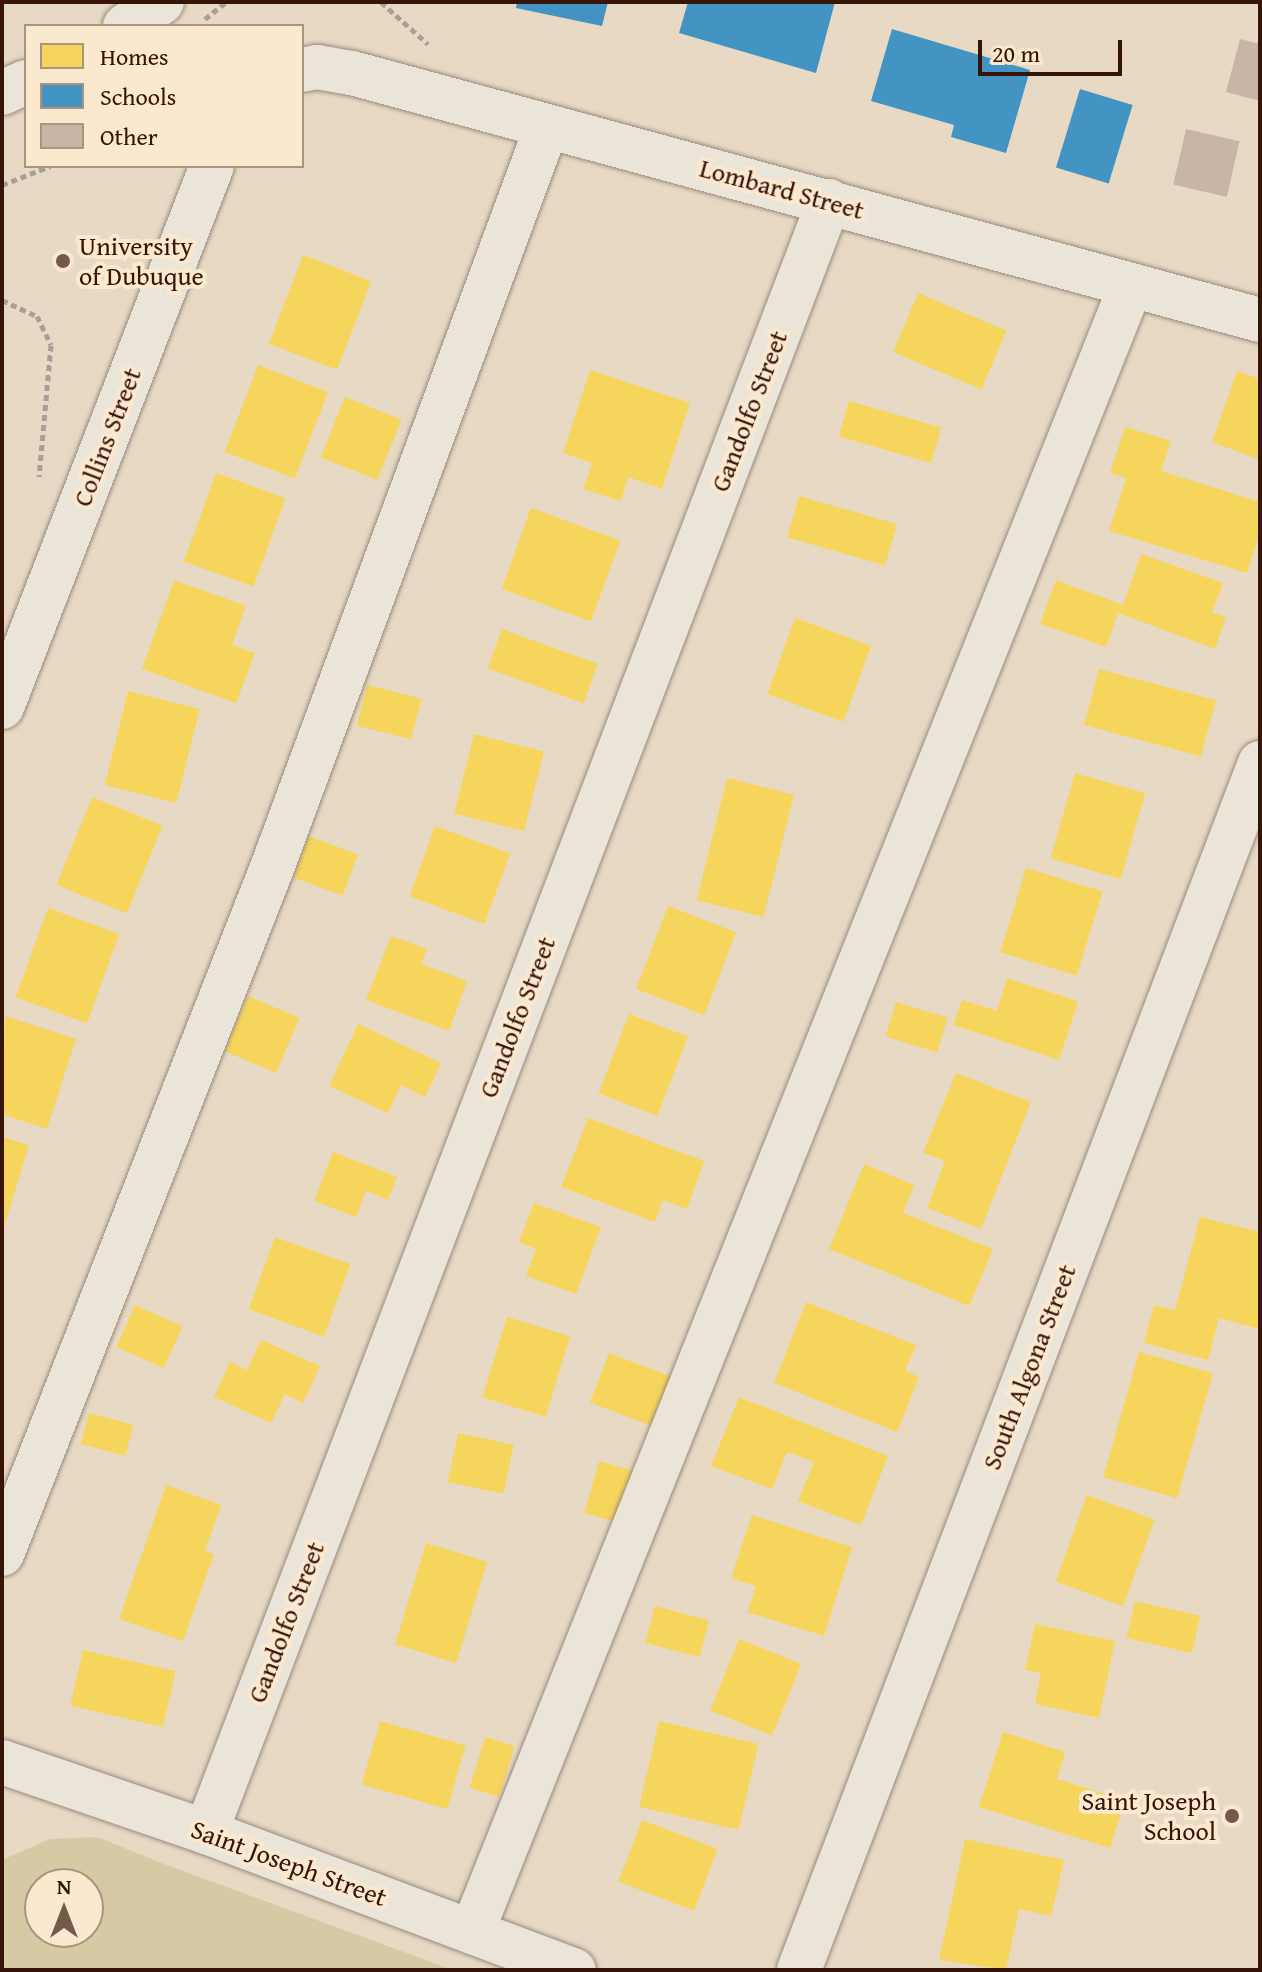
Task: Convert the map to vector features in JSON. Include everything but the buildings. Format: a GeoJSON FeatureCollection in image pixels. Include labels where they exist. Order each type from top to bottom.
{"type":"FeatureCollection","features":[{"type":"Feature","properties":{"kind":"street"},"geometry":{"type":"LineString","coordinates":[[128,24],[162,2]]}},
{"type":"Feature","properties":{"kind":"street","name":"Lombard Street"},"geometry":{"type":"LineString","coordinates":[[304,70],[317,67],[352,73],[1260,320]]}},
{"type":"Feature","properties":{"kind":"street"},"geometry":{"type":"LineString","coordinates":[[2,93],[24,83]]}},
{"type":"Feature","properties":{"kind":"street"},"geometry":{"type":"LineString","coordinates":[[2,1554],[272,868],[547,126]]}},
{"type":"Feature","properties":{"kind":"street","name":"Collins Street"},"geometry":{"type":"LineString","coordinates":[[3,701],[211,168]]}},
{"type":"Feature","properties":{"kind":"street","name":"Gandolfo Street"},"geometry":{"type":"LineString","coordinates":[[206,1832],[829,201]]}},
{"type":"Feature","properties":{"kind":"street"},"geometry":{"type":"LineString","coordinates":[[472,1932],[1131,285]]}},
{"type":"Feature","properties":{"kind":"street","name":"South Algona Street"},"geometry":{"type":"LineString","coordinates":[[799,1970],[1260,763]]}},
{"type":"Feature","properties":{"kind":"street","name":"Saint Joseph Street"},"geometry":{"type":"LineString","coordinates":[[2,1762],[206,1832],[574,1970]]}},
{"type":"Feature","properties":{"kind":"path"},"geometry":{"type":"LineString","coordinates":[[199,24],[226,2]]}},
{"type":"Feature","properties":{"kind":"path"},"geometry":{"type":"LineString","coordinates":[[2,185],[45,168]]}},
{"type":"Feature","properties":{"kind":"path"},"geometry":{"type":"LineString","coordinates":[[2,300],[37,316],[51,345],[38,478]]}},
{"type":"Feature","properties":{"kind":"shaded area"},"geometry":{"type":"Polygon","coordinates":[[[97,1837],[453,1970],[2,1970],[2,1860],[50,1839],[97,1837]]]}},
{"type":"Feature","properties":{"kind":"place","name":"University of Dubuque"},"geometry":{"type":"Point","coordinates":[63,261]}},
{"type":"Feature","properties":{"kind":"place","name":"Saint Joseph School"},"geometry":{"type":"Point","coordinates":[1232,1816]}}]}
